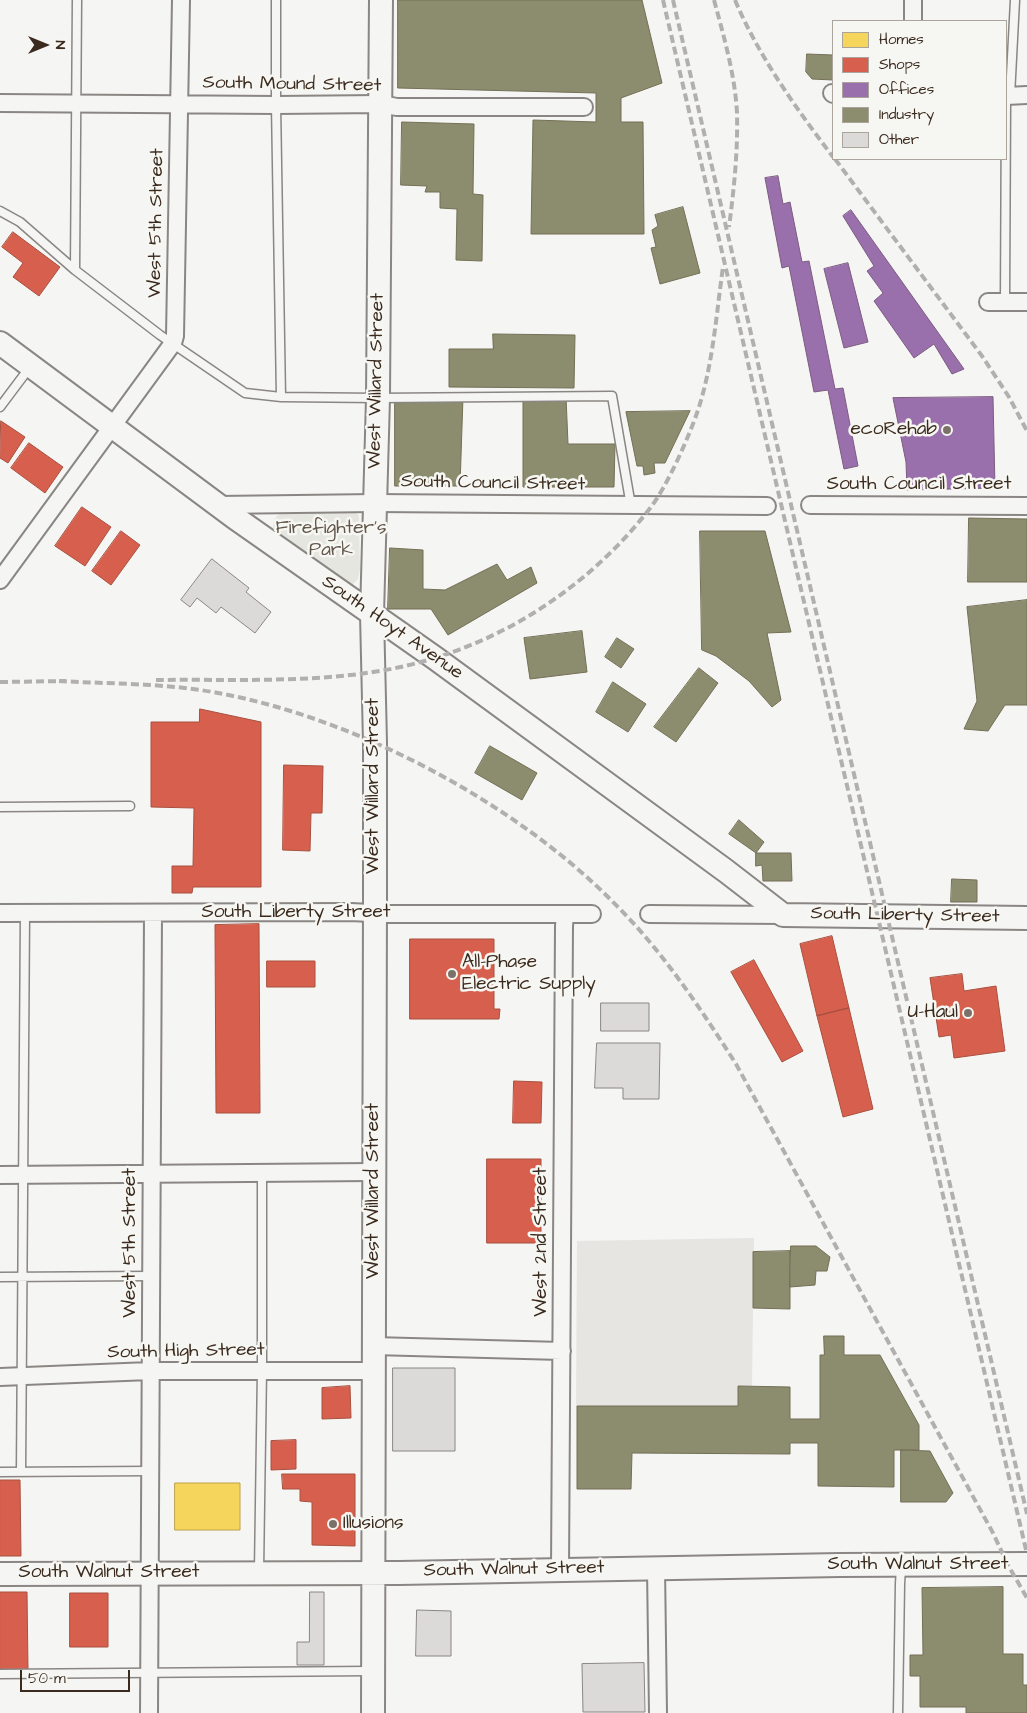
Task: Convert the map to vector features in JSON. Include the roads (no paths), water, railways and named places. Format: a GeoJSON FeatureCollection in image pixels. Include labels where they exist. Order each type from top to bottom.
{"type":"FeatureCollection","features":[{"type":"Feature","properties":{"kind":"main road","name":"West Willard Street"},"geometry":{"type":"LineString","coordinates":[[373,1713],[375,743],[372,614],[378,398],[381,0]]}},
{"type":"Feature","properties":{"kind":"main road","name":"South Hoyt Avenue"},"geometry":{"type":"LineString","coordinates":[[0,343],[218,505],[443,664],[783,915]]}},
{"type":"Feature","properties":{"kind":"main road","name":"South Liberty Street"},"geometry":{"type":"LineString","coordinates":[[783,915],[1027,918]]}},
{"type":"Feature","properties":{"kind":"main road","name":"South Walnut Street"},"geometry":{"type":"LineString","coordinates":[[0,1574],[399,1572],[560,1568],[1027,1564]]}},
{"type":"Feature","properties":{"kind":"street","name":"West 5th Street"},"geometry":{"type":"LineString","coordinates":[[173,343],[175,336],[181,0]]}},
{"type":"Feature","properties":{"kind":"street"},"geometry":{"type":"LineString","coordinates":[[913,0],[913,20]]}},
{"type":"Feature","properties":{"kind":"street"},"geometry":{"type":"LineString","coordinates":[[1008,96],[1027,96]]}},
{"type":"Feature","properties":{"kind":"street","name":"South Mound Street"},"geometry":{"type":"LineString","coordinates":[[0,103],[276,106],[380,104],[397,107],[584,107]]}},
{"type":"Feature","properties":{"kind":"street"},"geometry":{"type":"LineString","coordinates":[[988,302],[1027,302]]}},
{"type":"Feature","properties":{"kind":"street"},"geometry":{"type":"LineString","coordinates":[[0,580],[173,343]]}},
{"type":"Feature","properties":{"kind":"street","name":"South Council Street"},"geometry":{"type":"LineString","coordinates":[[218,505],[375,503],[767,506]]}},
{"type":"Feature","properties":{"kind":"street","name":"South Council Street"},"geometry":{"type":"LineString","coordinates":[[810,505],[1027,506]]}},
{"type":"Feature","properties":{"kind":"street","name":"South Liberty Street"},"geometry":{"type":"LineString","coordinates":[[0,913],[592,914]]}},
{"type":"Feature","properties":{"kind":"street","name":"West 5th Street"},"geometry":{"type":"LineString","coordinates":[[150,1713],[153,913]]}},
{"type":"Feature","properties":{"kind":"street"},"geometry":{"type":"LineString","coordinates":[[649,914],[783,915]]}},
{"type":"Feature","properties":{"kind":"street","name":"West 2nd Street"},"geometry":{"type":"LineString","coordinates":[[560,1568],[562,1043],[565,915]]}},
{"type":"Feature","properties":{"kind":"street"},"geometry":{"type":"LineString","coordinates":[[0,1175],[373,1172]]}},
{"type":"Feature","properties":{"kind":"street"},"geometry":{"type":"LineString","coordinates":[[373,1346],[562,1352]]}},
{"type":"Feature","properties":{"kind":"street","name":"South High Street"},"geometry":{"type":"LineString","coordinates":[[0,1377],[150,1371],[373,1371]]}},
{"type":"Feature","properties":{"kind":"street"},"geometry":{"type":"LineString","coordinates":[[656,1568],[658,1713]]}},
{"type":"Feature","properties":{"kind":"lane"},"geometry":{"type":"LineString","coordinates":[[75,270],[77,0]]}},
{"type":"Feature","properties":{"kind":"lane"},"geometry":{"type":"LineString","coordinates":[[276,0],[281,397]]}},
{"type":"Feature","properties":{"kind":"lane"},"geometry":{"type":"LineString","coordinates":[[1008,96],[1014,0]]}},
{"type":"Feature","properties":{"kind":"lane"},"geometry":{"type":"LineString","coordinates":[[1005,302],[1006,160]]}},
{"type":"Feature","properties":{"kind":"lane"},"geometry":{"type":"LineString","coordinates":[[0,211],[20,222],[75,270],[173,343],[245,393],[281,397],[378,398],[612,396],[632,506]]}},
{"type":"Feature","properties":{"kind":"lane"},"geometry":{"type":"LineString","coordinates":[[0,407],[31,366]]}},
{"type":"Feature","properties":{"kind":"lane"},"geometry":{"type":"LineString","coordinates":[[0,807],[130,806]]}},
{"type":"Feature","properties":{"kind":"lane"},"geometry":{"type":"LineString","coordinates":[[21,1472],[26,913]]}},
{"type":"Feature","properties":{"kind":"lane"},"geometry":{"type":"LineString","coordinates":[[259,1573],[262,1173]]}},
{"type":"Feature","properties":{"kind":"lane"},"geometry":{"type":"LineString","coordinates":[[0,1277],[151,1276]]}},
{"type":"Feature","properties":{"kind":"lane"},"geometry":{"type":"LineString","coordinates":[[0,1472],[150,1471]]}},
{"type":"Feature","properties":{"kind":"lane"},"geometry":{"type":"LineString","coordinates":[[898,1713],[902,1565]]}},
{"type":"Feature","properties":{"kind":"lane"},"geometry":{"type":"LineString","coordinates":[[0,1674],[373,1671]]}},
{"type":"Feature","properties":{"kind":"railway"},"geometry":{"type":"LineString","coordinates":[[663,0],[1027,1554]]}},
{"type":"Feature","properties":{"kind":"railway"},"geometry":{"type":"LineString","coordinates":[[673,0],[1027,1514]]}},
{"type":"Feature","properties":{"kind":"railway"},"geometry":{"type":"LineString","coordinates":[[714,0],[731,70],[737,113],[737,142],[729,227]]}},
{"type":"Feature","properties":{"kind":"railway"},"geometry":{"type":"LineString","coordinates":[[735,0],[767,62],[792,101],[832,156]]}},
{"type":"Feature","properties":{"kind":"railway"},"geometry":{"type":"LineString","coordinates":[[836,160],[982,356],[1009,397],[1027,431]]}},
{"type":"Feature","properties":{"kind":"railway"},"geometry":{"type":"LineString","coordinates":[[156,680],[320,678],[373,672],[414,664],[453,652],[491,636],[528,616],[562,594],[594,568],[624,539],[651,507],[677,462],[697,413],[707,377],[723,267]]}},
{"type":"Feature","properties":{"kind":"railway"},"geometry":{"type":"LineString","coordinates":[[59,681],[159,686],[218,693],[270,705],[324,722],[430,769],[480,798],[528,830],[573,865],[612,901],[663,958],[736,1064],[1027,1598]]}},
{"type":"Feature","properties":{"kind":"railway"},"geometry":{"type":"LineString","coordinates":[[0,682],[66,681]]}},
{"type":"Feature","properties":{"kind":"place","name":"ecoRehab"},"geometry":{"type":"Point","coordinates":[947,430]}},
{"type":"Feature","properties":{"kind":"place","name":"All-Phase Electric Supply"},"geometry":{"type":"Point","coordinates":[452,974]}},
{"type":"Feature","properties":{"kind":"place","name":"U-Haul"},"geometry":{"type":"Point","coordinates":[968,1013]}},
{"type":"Feature","properties":{"kind":"place","name":"Illusions"},"geometry":{"type":"Point","coordinates":[333,1524]}},
{"type":"Feature","properties":{"kind":"park label","name":"Firefighter's Park"},"geometry":{"type":"Point","coordinates":[331,540]}}]}
